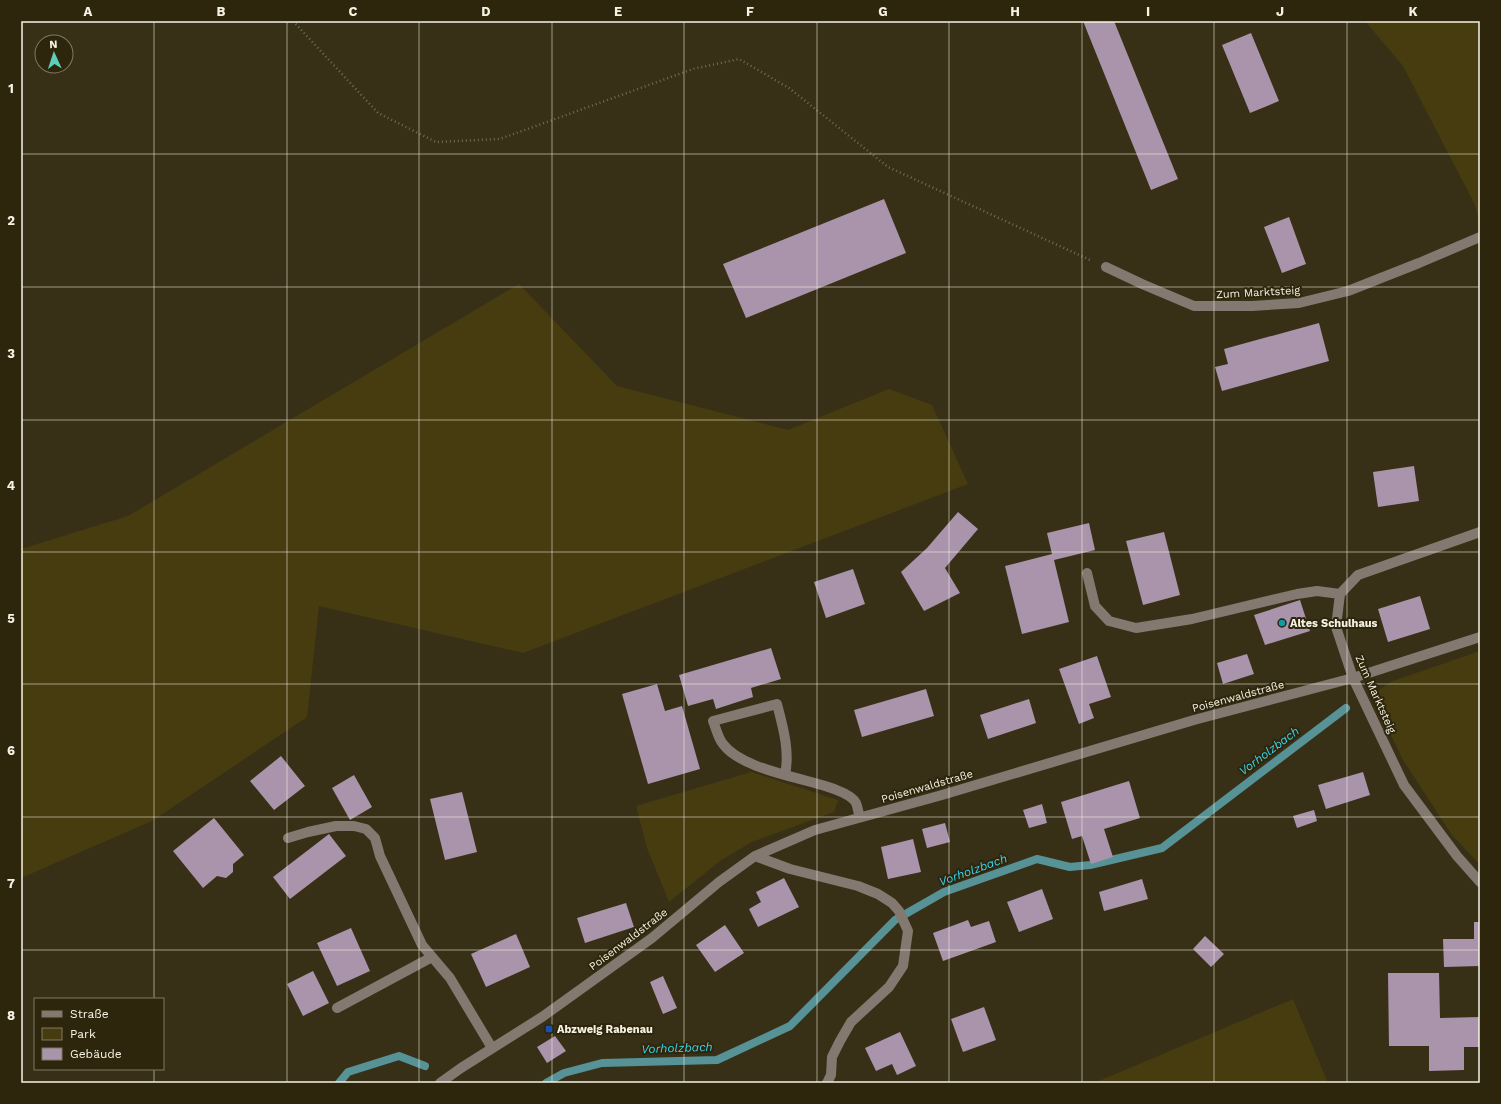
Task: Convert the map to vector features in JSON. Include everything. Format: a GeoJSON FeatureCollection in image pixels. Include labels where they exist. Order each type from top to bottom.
{"type":"FeatureCollection","features":[{"type":"Feature","properties":{"kind":"street","name":"Zum Marktsteig"},"geometry":{"type":"LineString","coordinates":[[1106,267],[1194,306],[1252,306],[1299,303],[1348,291],[1480,237]]}},
{"type":"Feature","properties":{"kind":"street"},"geometry":{"type":"LineString","coordinates":[[1086,573],[1095,606],[1109,621],[1136,628],[1192,619],[1297,594],[1317,591],[1340,594],[1358,576],[1480,532]]}},
{"type":"Feature","properties":{"kind":"street","name":"Zum Marktsteig"},"geometry":{"type":"LineString","coordinates":[[1340,594],[1336,627],[1353,678],[1404,785],[1462,861],[1480,882]]}},
{"type":"Feature","properties":{"kind":"street","name":"Poisenwaldstraße"},"geometry":{"type":"LineString","coordinates":[[440,1083],[542,1017],[652,938],[719,882],[755,856],[815,830],[942,795],[1194,720],[1353,678],[1480,637]]}},
{"type":"Feature","properties":{"kind":"street"},"geometry":{"type":"LineString","coordinates":[[784,775],[787,764],[786,747],[777,704],[713,721],[722,743],[730,752],[764,770],[834,789],[848,795],[856,802],[860,818]]}},
{"type":"Feature","properties":{"kind":"street"},"geometry":{"type":"LineString","coordinates":[[288,838],[336,826],[354,826],[366,829],[374,838],[380,856],[422,945],[450,978],[492,1048]]}},
{"type":"Feature","properties":{"kind":"street"},"geometry":{"type":"LineString","coordinates":[[755,856],[790,869],[858,886],[878,894],[892,903],[899,912],[908,931],[903,966],[890,987],[851,1022],[832,1057],[831,1074],[827,1083]]}},
{"type":"Feature","properties":{"kind":"street"},"geometry":{"type":"LineString","coordinates":[[338,1008],[432,957]]}},
{"type":"Feature","properties":{"kind":"path"},"geometry":{"type":"LineString","coordinates":[[293,21],[378,113],[436,142],[500,139],[693,69],[739,59],[789,88],[888,167],[1106,267]]}},
{"type":"Feature","properties":{"kind":"green space"},"geometry":{"type":"Polygon","coordinates":[[[1365,21],[1480,21],[1480,225],[1475,205],[1403,66],[1365,21]]]}},
{"type":"Feature","properties":{"kind":"green space"},"geometry":{"type":"Polygon","coordinates":[[[519,284],[617,386],[788,430],[889,389],[932,405],[968,484],[523,653],[319,606],[307,717],[152,821],[21,878],[21,549],[128,516],[519,284]]]}},
{"type":"Feature","properties":{"kind":"green space"},"geometry":{"type":"Polygon","coordinates":[[[1480,651],[1480,865],[1452,835],[1403,760],[1376,705],[1378,691],[1390,682],[1480,651]]]}},
{"type":"Feature","properties":{"kind":"green space"},"geometry":{"type":"Polygon","coordinates":[[[751,772],[838,800],[834,812],[752,842],[720,861],[669,902],[647,848],[636,806],[751,772]]]}},
{"type":"Feature","properties":{"kind":"green space"},"geometry":{"type":"Polygon","coordinates":[[[1293,999],[1328,1083],[1094,1083],[1293,999]]]}},
{"type":"Feature","properties":{"kind":"building"},"geometry":{"type":"Polygon","coordinates":[[[1083,21],[1114,21],[1178,179],[1151,190],[1083,21]]]}},
{"type":"Feature","properties":{"kind":"building"},"geometry":{"type":"Polygon","coordinates":[[[1251,33],[1279,101],[1250,113],[1222,45],[1251,33]]]}},
{"type":"Feature","properties":{"kind":"building"},"geometry":{"type":"Polygon","coordinates":[[[884,199],[906,253],[746,318],[723,264],[884,199]]]}},
{"type":"Feature","properties":{"kind":"building"},"geometry":{"type":"Polygon","coordinates":[[[1289,217],[1306,264],[1282,273],[1264,227],[1289,217]]]}},
{"type":"Feature","properties":{"kind":"building"},"geometry":{"type":"Polygon","coordinates":[[[1319,323],[1329,361],[1222,391],[1215,367],[1228,364],[1224,349],[1319,323]]]}},
{"type":"Feature","properties":{"kind":"building"},"geometry":{"type":"Polygon","coordinates":[[[1414,466],[1419,501],[1378,507],[1373,472],[1414,466]]]}},
{"type":"Feature","properties":{"kind":"building"},"geometry":{"type":"Polygon","coordinates":[[[958,512],[978,529],[945,568],[960,593],[924,611],[901,572],[927,548],[958,512]]]}},
{"type":"Feature","properties":{"kind":"building"},"geometry":{"type":"Polygon","coordinates":[[[1089,523],[1095,550],[1054,560],[1069,622],[1022,634],[1005,566],[1052,554],[1047,533],[1089,523]]]}},
{"type":"Feature","properties":{"kind":"building"},"geometry":{"type":"Polygon","coordinates":[[[1164,532],[1180,595],[1143,605],[1126,541],[1164,532]]]}},
{"type":"Feature","properties":{"kind":"building"},"geometry":{"type":"Polygon","coordinates":[[[853,569],[865,604],[826,618],[814,582],[853,569]]]}},
{"type":"Feature","properties":{"kind":"building"},"geometry":{"type":"Polygon","coordinates":[[[1420,596],[1430,629],[1388,642],[1378,609],[1420,596]]]}},
{"type":"Feature","properties":{"kind":"building","name":"Altes Schulhaus"},"geometry":{"type":"Polygon","coordinates":[[[1300,600],[1310,631],[1265,645],[1254,615],[1300,600]]]}},
{"type":"Feature","properties":{"kind":"building"},"geometry":{"type":"Polygon","coordinates":[[[771,648],[781,679],[751,688],[753,697],[716,709],[713,699],[688,706],[679,675],[771,648]]]}},
{"type":"Feature","properties":{"kind":"building"},"geometry":{"type":"Polygon","coordinates":[[[1247,654],[1254,674],[1223,684],[1217,663],[1247,654]]]}},
{"type":"Feature","properties":{"kind":"building"},"geometry":{"type":"Polygon","coordinates":[[[1097,656],[1111,697],[1089,704],[1094,718],[1079,724],[1059,669],[1097,656]]]}},
{"type":"Feature","properties":{"kind":"building"},"geometry":{"type":"Polygon","coordinates":[[[657,684],[665,711],[682,706],[700,769],[648,784],[622,694],[657,684]]]}},
{"type":"Feature","properties":{"kind":"building"},"geometry":{"type":"Polygon","coordinates":[[[926,689],[934,716],[862,737],[854,710],[926,689]]]}},
{"type":"Feature","properties":{"kind":"building"},"geometry":{"type":"Polygon","coordinates":[[[1029,699],[1036,723],[988,739],[980,715],[1029,699]]]}},
{"type":"Feature","properties":{"kind":"building"},"geometry":{"type":"Polygon","coordinates":[[[281,756],[305,786],[274,810],[250,781],[281,756]]]}},
{"type":"Feature","properties":{"kind":"building"},"geometry":{"type":"Polygon","coordinates":[[[1363,772],[1370,795],[1326,809],[1318,785],[1363,772]]]}},
{"type":"Feature","properties":{"kind":"building"},"geometry":{"type":"Polygon","coordinates":[[[354,775],[372,807],[350,820],[332,788],[354,775]]]}},
{"type":"Feature","properties":{"kind":"building"},"geometry":{"type":"Polygon","coordinates":[[[1129,781],[1140,818],[1104,829],[1113,857],[1091,864],[1082,836],[1072,839],[1061,802],[1129,781]]]}},
{"type":"Feature","properties":{"kind":"building"},"geometry":{"type":"Polygon","coordinates":[[[462,792],[477,852],[445,860],[430,799],[462,792]]]}},
{"type":"Feature","properties":{"kind":"building"},"geometry":{"type":"Polygon","coordinates":[[[1042,804],[1047,823],[1029,828],[1023,810],[1042,804]]]}},
{"type":"Feature","properties":{"kind":"building"},"geometry":{"type":"Polygon","coordinates":[[[1314,810],[1317,821],[1297,828],[1293,816],[1314,810]]]}},
{"type":"Feature","properties":{"kind":"building"},"geometry":{"type":"Polygon","coordinates":[[[214,818],[244,855],[233,864],[233,872],[226,878],[217,876],[203,888],[173,851],[214,818]]]}},
{"type":"Feature","properties":{"kind":"building"},"geometry":{"type":"Polygon","coordinates":[[[945,823],[950,842],[927,848],[922,829],[945,823]]]}},
{"type":"Feature","properties":{"kind":"building"},"geometry":{"type":"Polygon","coordinates":[[[329,834],[346,856],[290,899],[273,877],[329,834]]]}},
{"type":"Feature","properties":{"kind":"building"},"geometry":{"type":"Polygon","coordinates":[[[913,839],[921,872],[888,879],[881,847],[913,839]]]}},
{"type":"Feature","properties":{"kind":"building"},"geometry":{"type":"Polygon","coordinates":[[[784,878],[799,907],[758,927],[749,909],[761,902],[756,892],[784,878]]]}},
{"type":"Feature","properties":{"kind":"building"},"geometry":{"type":"Polygon","coordinates":[[[1142,879],[1148,899],[1104,911],[1099,892],[1142,879]]]}},
{"type":"Feature","properties":{"kind":"building"},"geometry":{"type":"Polygon","coordinates":[[[1042,889],[1053,919],[1019,932],[1007,902],[1042,889]]]}},
{"type":"Feature","properties":{"kind":"building"},"geometry":{"type":"Polygon","coordinates":[[[626,903],[634,927],[585,943],[577,918],[626,903]]]}},
{"type":"Feature","properties":{"kind":"building"},"geometry":{"type":"Polygon","coordinates":[[[968,920],[971,927],[989,921],[996,942],[943,961],[933,933],[968,920]]]}},
{"type":"Feature","properties":{"kind":"building"},"geometry":{"type":"Polygon","coordinates":[[[1474,922],[1480,922],[1480,966],[1444,967],[1443,939],[1474,939],[1474,922]]]}},
{"type":"Feature","properties":{"kind":"building"},"geometry":{"type":"Polygon","coordinates":[[[725,925],[744,953],[715,972],[696,945],[725,925]]]}},
{"type":"Feature","properties":{"kind":"building"},"geometry":{"type":"Polygon","coordinates":[[[351,928],[370,971],[337,986],[317,943],[351,928]]]}},
{"type":"Feature","properties":{"kind":"building"},"geometry":{"type":"Polygon","coordinates":[[[516,934],[530,967],[486,987],[471,954],[516,934]]]}},
{"type":"Feature","properties":{"kind":"building"},"geometry":{"type":"Polygon","coordinates":[[[1205,936],[1224,954],[1211,967],[1193,949],[1205,936]]]}},
{"type":"Feature","properties":{"kind":"building"},"geometry":{"type":"Polygon","coordinates":[[[313,971],[329,1003],[303,1016],[287,984],[313,971]]]}},
{"type":"Feature","properties":{"kind":"building"},"geometry":{"type":"Polygon","coordinates":[[[1388,973],[1439,973],[1440,1018],[1480,1017],[1480,1047],[1464,1047],[1464,1070],[1429,1071],[1429,1046],[1389,1046],[1388,973]]]}},
{"type":"Feature","properties":{"kind":"building"},"geometry":{"type":"Polygon","coordinates":[[[663,976],[677,1008],[663,1014],[650,982],[663,976]]]}},
{"type":"Feature","properties":{"kind":"building"},"geometry":{"type":"Polygon","coordinates":[[[984,1007],[996,1040],[963,1052],[951,1019],[984,1007]]]}},
{"type":"Feature","properties":{"kind":"building"},"geometry":{"type":"Polygon","coordinates":[[[900,1032],[916,1066],[897,1075],[892,1064],[876,1071],[865,1048],[900,1032]]]}},
{"type":"Feature","properties":{"kind":"building"},"geometry":{"type":"Polygon","coordinates":[[[555,1036],[566,1051],[547,1063],[537,1047],[555,1036]]]}},
{"type":"Feature","properties":{"kind":"waterway","name":"Vorholzbach"},"geometry":{"type":"LineString","coordinates":[[546,1083],[564,1073],[602,1063],[717,1060],[790,1026],[895,920],[944,892],[1037,859],[1070,867],[1090,865],[1162,848],[1346,708]]}},
{"type":"Feature","properties":{"kind":"waterway","name":"Vorholzbach"},"geometry":{"type":"LineString","coordinates":[[339,1083],[348,1072],[399,1056],[425,1066]]}},
{"type":"Feature","properties":{"kind":"place","name":"Altes Schulhaus"},"geometry":{"type":"Point","coordinates":[1282,623]}},
{"type":"Feature","properties":{"kind":"place","name":"Abzweig Rabenau"},"geometry":{"type":"Point","coordinates":[549,1029]}}]}
